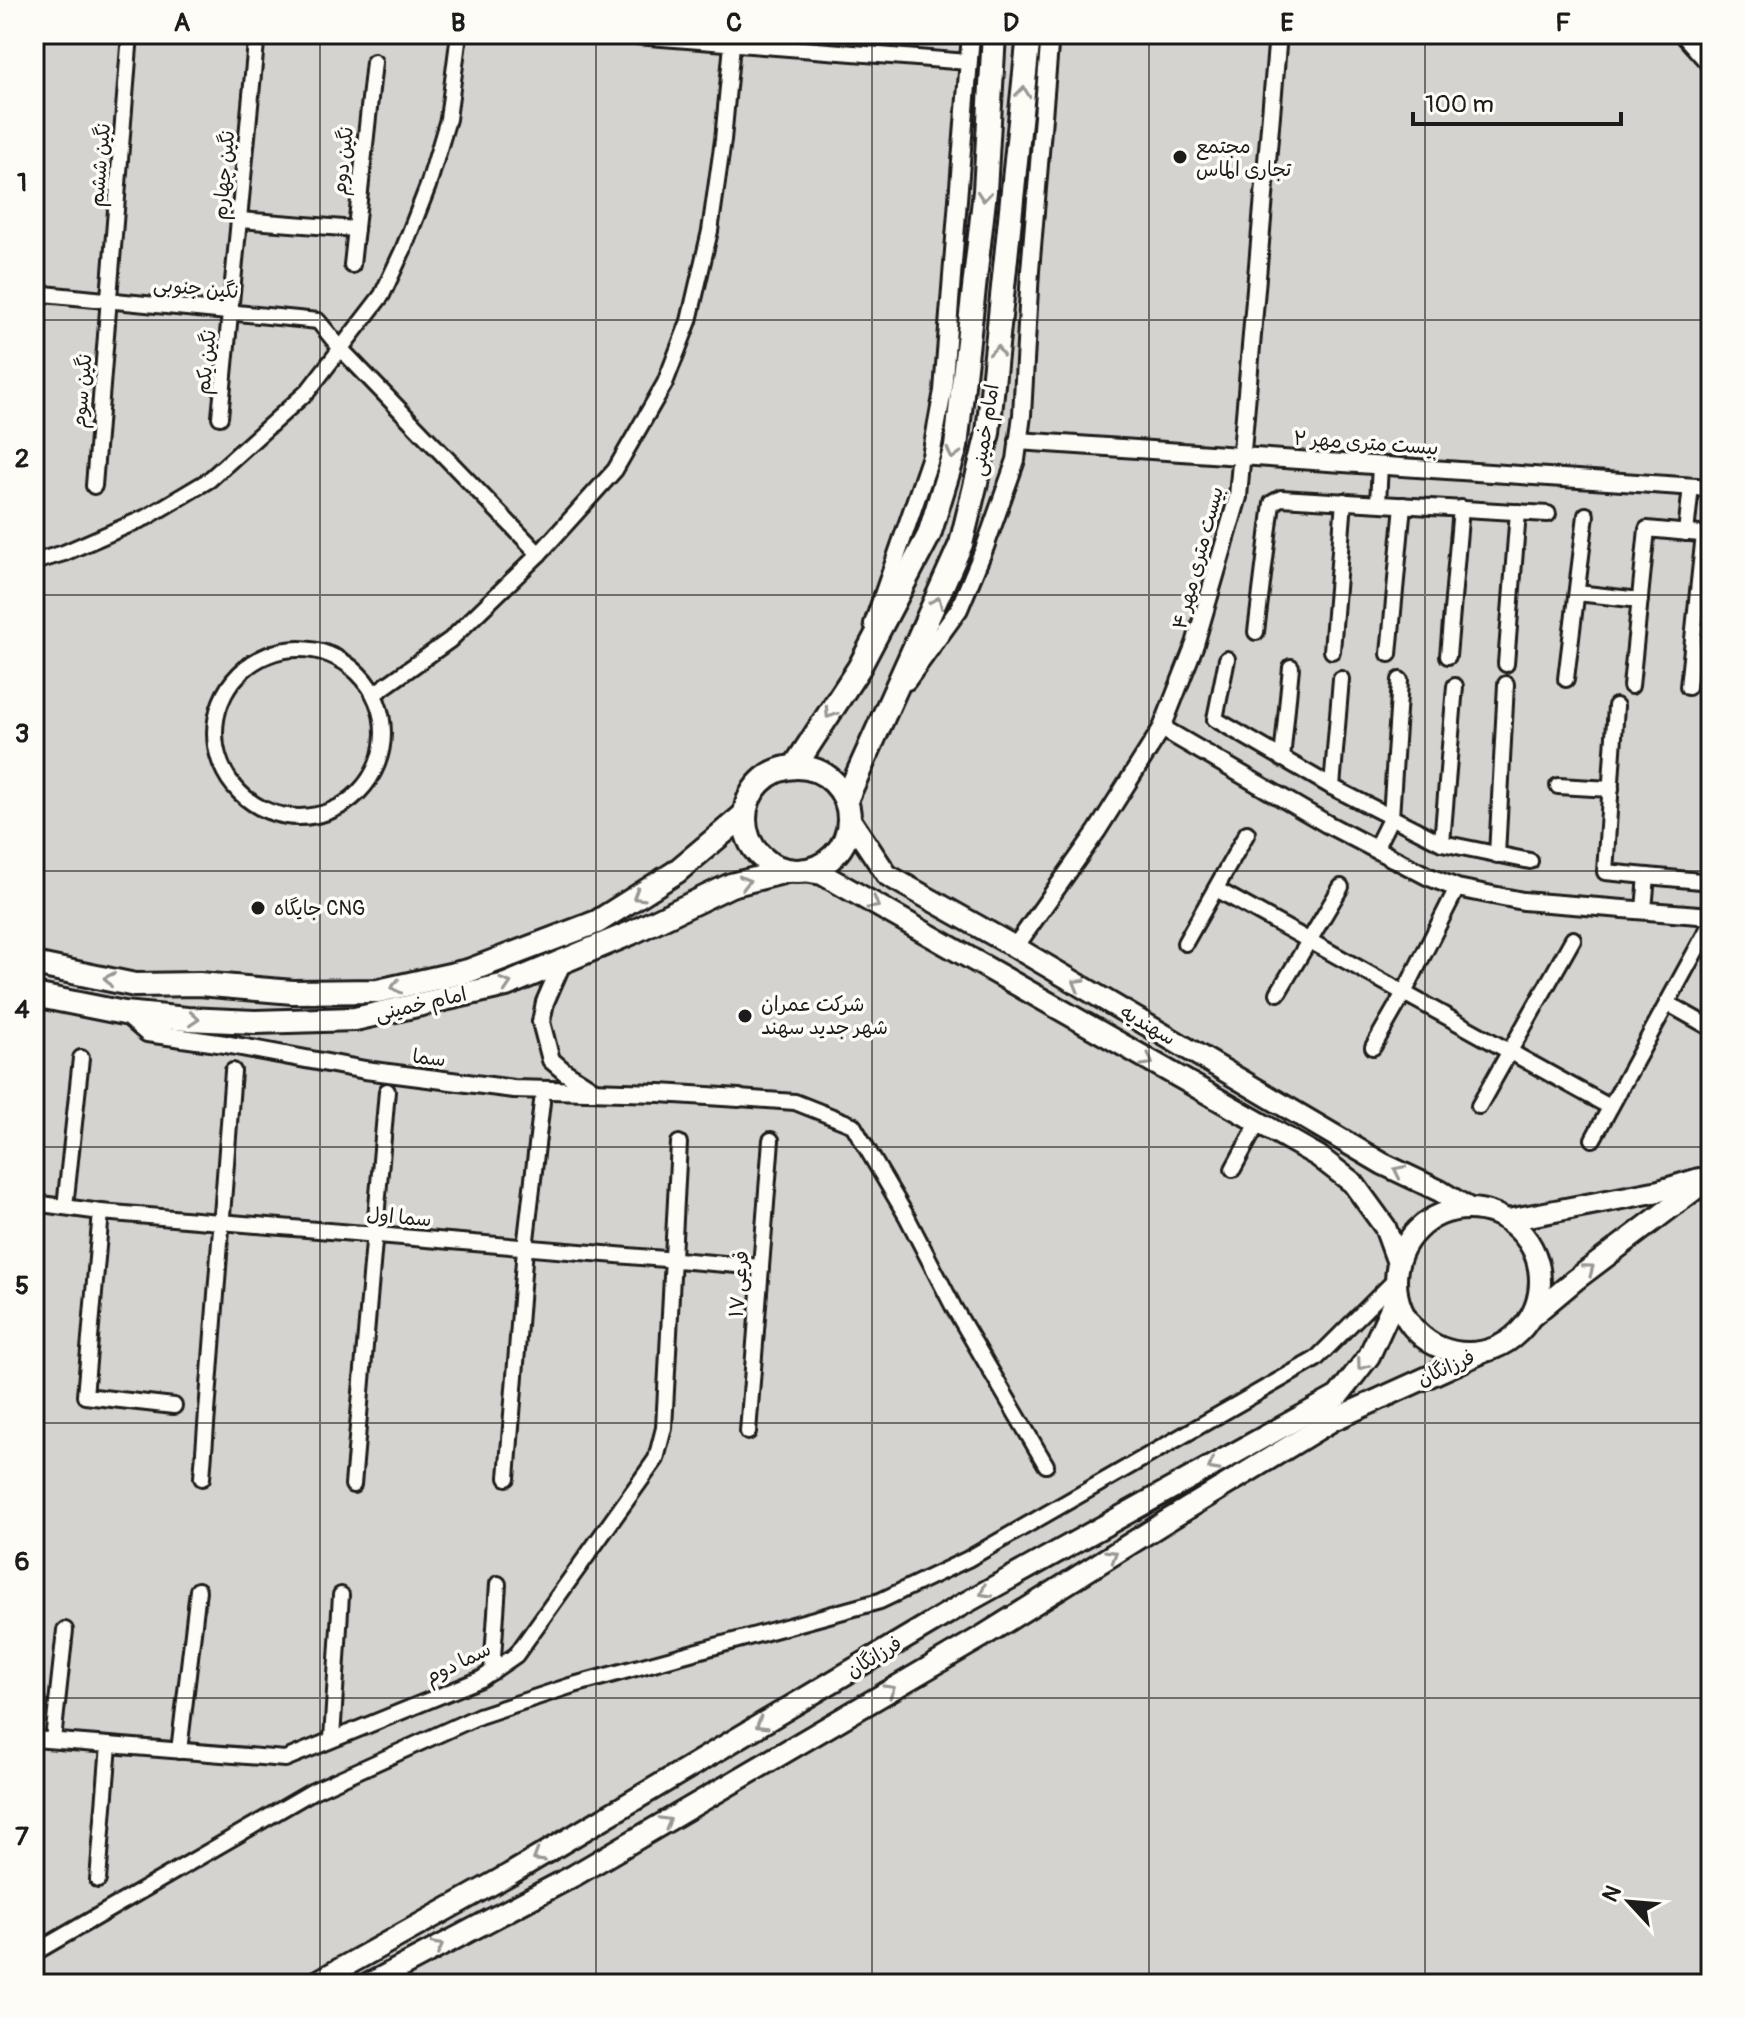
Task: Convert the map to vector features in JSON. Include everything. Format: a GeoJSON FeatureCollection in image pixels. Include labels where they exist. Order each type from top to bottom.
{"type":"FeatureCollection","features":[{"type":"Feature","properties":{"kind":"main road","name":"امام خمینی"},"geometry":{"type":"LineString","coordinates":[[795,766],[859,668],[929,535],[956,447],[985,191],[994,34]]}},
{"type":"Feature","properties":{"kind":"main road","name":"امام خمینی"},"geometry":{"type":"LineString","coordinates":[[848,809],[961,544],[988,433],[1029,34]]}},
{"type":"Feature","properties":{"kind":"main road"},"geometry":{"type":"LineString","coordinates":[[1686,34],[1711,62]]}},
{"type":"Feature","properties":{"kind":"main road"},"geometry":{"type":"LineString","coordinates":[[795,766],[826,775],[838,786],[848,809],[847,833],[841,847],[831,859],[818,867],[795,871],[772,866],[750,845],[745,830],[744,815],[755,787],[766,776],[795,766]]}},
{"type":"Feature","properties":{"kind":"main road","name":"سهندیه"},"geometry":{"type":"LineString","coordinates":[[848,809],[887,875],[1383,1164],[1468,1208]]}},
{"type":"Feature","properties":{"kind":"main road","name":"امام خمینی"},"geometry":{"type":"LineString","coordinates":[[34,964],[135,985],[199,984],[293,992],[378,991],[468,971],[597,922],[676,872],[744,815]]}},
{"type":"Feature","properties":{"kind":"main road","name":"امام خمینی"},"geometry":{"type":"LineString","coordinates":[[34,995],[124,1013],[255,1022],[355,1019],[506,985],[631,933],[731,885],[795,871]]}},
{"type":"Feature","properties":{"kind":"main road","name":"سهندیه"},"geometry":{"type":"LineString","coordinates":[[795,871],[822,874],[1318,1156],[1353,1183],[1385,1227],[1397,1279]]}},
{"type":"Feature","properties":{"kind":"main road"},"geometry":{"type":"LineString","coordinates":[[997,974],[1015,947]]}},
{"type":"Feature","properties":{"kind":"main road"},"geometry":{"type":"LineString","coordinates":[[1508,1220],[1659,1191],[1711,1176]]}},
{"type":"Feature","properties":{"kind":"main road"},"geometry":{"type":"LineString","coordinates":[[1529,1319],[1538,1298],[1540,1276],[1535,1254],[1524,1235],[1508,1220],[1489,1211],[1468,1208],[1445,1212],[1424,1224],[1408,1241],[1397,1279],[1403,1313],[1428,1342],[1455,1352],[1483,1352],[1509,1339],[1575,1280],[1711,1176]]}},
{"type":"Feature","properties":{"kind":"main road","name":"فرزانگان"},"geometry":{"type":"LineString","coordinates":[[313,1984],[510,1874],[958,1607],[1338,1396],[1369,1356],[1397,1279]]}},
{"type":"Feature","properties":{"kind":"main road","name":"فرزانگان"},"geometry":{"type":"LineString","coordinates":[[369,1984],[588,1867],[983,1636],[1333,1420],[1483,1352]]}},
{"type":"Feature","properties":{"kind":"street","name":"نگین ششم"},"geometry":{"type":"LineString","coordinates":[[109,300],[130,34]]}},
{"type":"Feature","properties":{"kind":"street"},"geometry":{"type":"LineString","coordinates":[[34,562],[64,553],[147,517],[209,480],[308,391],[382,295],[428,186],[448,119],[459,34]]}},
{"type":"Feature","properties":{"kind":"street"},"geometry":{"type":"LineString","coordinates":[[611,34],[733,40],[968,62]]}},
{"type":"Feature","properties":{"kind":"street"},"geometry":{"type":"LineString","coordinates":[[859,668],[931,456],[943,391],[971,34]]}},
{"type":"Feature","properties":{"kind":"street"},"geometry":{"type":"LineString","coordinates":[[892,702],[959,609],[1016,460],[1050,34]]}},
{"type":"Feature","properties":{"kind":"street","name":"بیست متری مهر ۴"},"geometry":{"type":"LineString","coordinates":[[1015,947],[1097,831],[1162,728],[1195,644],[1224,553],[1238,497],[1278,34]]}},
{"type":"Feature","properties":{"kind":"street"},"geometry":{"type":"LineString","coordinates":[[374,694],[450,640],[539,554],[615,470],[665,383],[689,321],[710,231],[733,40]]}},
{"type":"Feature","properties":{"kind":"street","name":"نگین چهارم"},"geometry":{"type":"LineString","coordinates":[[232,311],[256,43]]}},
{"type":"Feature","properties":{"kind":"street","name":"نگین دوم"},"geometry":{"type":"LineString","coordinates":[[352,265],[374,62]]}},
{"type":"Feature","properties":{"kind":"street"},"geometry":{"type":"LineString","coordinates":[[240,220],[356,229]]}},
{"type":"Feature","properties":{"kind":"street","name":"نگین جنوبی"},"geometry":{"type":"LineString","coordinates":[[34,293],[318,321],[341,349],[539,554]]}},
{"type":"Feature","properties":{"kind":"street","name":"نگین سوم"},"geometry":{"type":"LineString","coordinates":[[94,486],[109,300]]}},
{"type":"Feature","properties":{"kind":"street","name":"نگین یکم"},"geometry":{"type":"LineString","coordinates":[[220,417],[232,311]]}},
{"type":"Feature","properties":{"kind":"street","name":"بیست متری مهر ۲"},"geometry":{"type":"LineString","coordinates":[[1018,441],[1711,488]]}},
{"type":"Feature","properties":{"kind":"street"},"geometry":{"type":"LineString","coordinates":[[1378,503],[1380,465]]}},
{"type":"Feature","properties":{"kind":"street"},"geometry":{"type":"LineString","coordinates":[[1686,533],[1691,486]]}},
{"type":"Feature","properties":{"kind":"street"},"geometry":{"type":"LineString","coordinates":[[1256,632],[1272,503],[1281,498],[1548,514]]}},
{"type":"Feature","properties":{"kind":"street"},"geometry":{"type":"LineString","coordinates":[[1332,651],[1344,501]]}},
{"type":"Feature","properties":{"kind":"street"},"geometry":{"type":"LineString","coordinates":[[1389,654],[1403,505]]}},
{"type":"Feature","properties":{"kind":"street"},"geometry":{"type":"LineString","coordinates":[[1448,656],[1461,508]]}},
{"type":"Feature","properties":{"kind":"street"},"geometry":{"type":"LineString","coordinates":[[1506,664],[1518,512]]}},
{"type":"Feature","properties":{"kind":"street"},"geometry":{"type":"LineString","coordinates":[[1566,679],[1586,515]]}},
{"type":"Feature","properties":{"kind":"street"},"geometry":{"type":"LineString","coordinates":[[1631,686],[1647,529],[1708,534],[1688,687]]}},
{"type":"Feature","properties":{"kind":"street"},"geometry":{"type":"LineString","coordinates":[[1577,593],[1640,600]]}},
{"type":"Feature","properties":{"kind":"street"},"geometry":{"type":"LineString","coordinates":[[285,650],[324,653],[348,664],[374,694],[382,718],[379,758],[375,770],[359,791],[339,807],[314,816],[275,813],[251,802],[225,772],[216,734],[220,708],[231,685],[260,659],[285,650]]}},
{"type":"Feature","properties":{"kind":"street"},"geometry":{"type":"LineString","coordinates":[[1227,659],[1215,719],[1332,787],[1442,843],[1530,861]]}},
{"type":"Feature","properties":{"kind":"street"},"geometry":{"type":"LineString","coordinates":[[1282,759],[1291,667]]}},
{"type":"Feature","properties":{"kind":"street"},"geometry":{"type":"LineString","coordinates":[[1332,787],[1341,679]]}},
{"type":"Feature","properties":{"kind":"street"},"geometry":{"type":"LineString","coordinates":[[1375,849],[1391,817],[1400,680]]}},
{"type":"Feature","properties":{"kind":"street"},"geometry":{"type":"LineString","coordinates":[[1497,855],[1506,684]]}},
{"type":"Feature","properties":{"kind":"street"},"geometry":{"type":"LineString","coordinates":[[1442,843],[1455,686]]}},
{"type":"Feature","properties":{"kind":"street"},"geometry":{"type":"LineString","coordinates":[[1616,706],[1605,872],[1711,882]]}},
{"type":"Feature","properties":{"kind":"street"},"geometry":{"type":"LineString","coordinates":[[1162,728],[1375,849],[1457,888],[1523,901],[1711,916]]}},
{"type":"Feature","properties":{"kind":"street"},"geometry":{"type":"LineString","coordinates":[[1558,786],[1611,789]]}},
{"type":"Feature","properties":{"kind":"street"},"geometry":{"type":"LineString","coordinates":[[1185,943],[1247,833]]}},
{"type":"Feature","properties":{"kind":"street"},"geometry":{"type":"LineString","coordinates":[[1644,909],[1647,876]]}},
{"type":"Feature","properties":{"kind":"street"},"geometry":{"type":"LineString","coordinates":[[1278,993],[1341,887]]}},
{"type":"Feature","properties":{"kind":"street"},"geometry":{"type":"LineString","coordinates":[[1373,1047],[1457,888]]}},
{"type":"Feature","properties":{"kind":"street"},"geometry":{"type":"LineString","coordinates":[[1216,889],[1610,1107]]}},
{"type":"Feature","properties":{"kind":"street"},"geometry":{"type":"LineString","coordinates":[[1593,1139],[1711,923]]}},
{"type":"Feature","properties":{"kind":"street"},"geometry":{"type":"LineString","coordinates":[[1479,1106],[1573,939]]}},
{"type":"Feature","properties":{"kind":"street"},"geometry":{"type":"LineString","coordinates":[[563,961],[545,1002],[541,1022],[551,1060],[594,1091]]}},
{"type":"Feature","properties":{"kind":"street"},"geometry":{"type":"LineString","coordinates":[[1667,1003],[1711,1028]]}},
{"type":"Feature","properties":{"kind":"street","name":"سما"},"geometry":{"type":"LineString","coordinates":[[124,1013],[147,1033],[365,1070],[514,1089],[739,1098]]}},
{"type":"Feature","properties":{"kind":"street"},"geometry":{"type":"LineString","coordinates":[[65,1207],[81,1058]]}},
{"type":"Feature","properties":{"kind":"street"},"geometry":{"type":"LineString","coordinates":[[202,1478],[233,1071]]}},
{"type":"Feature","properties":{"kind":"street"},"geometry":{"type":"LineString","coordinates":[[353,1485],[387,1091]]}},
{"type":"Feature","properties":{"kind":"street"},"geometry":{"type":"LineString","coordinates":[[739,1098],[795,1102],[853,1125],[907,1217],[954,1308],[1046,1465]]}},
{"type":"Feature","properties":{"kind":"street"},"geometry":{"type":"LineString","coordinates":[[507,1478],[525,1248],[542,1102]]}},
{"type":"Feature","properties":{"kind":"street"},"geometry":{"type":"LineString","coordinates":[[1233,1169],[1258,1123]]}},
{"type":"Feature","properties":{"kind":"street","name":"فرعی ۱۷"},"geometry":{"type":"LineString","coordinates":[[748,1432],[771,1140]]}},
{"type":"Feature","properties":{"kind":"street","name":"سما دوم"},"geometry":{"type":"LineString","coordinates":[[34,1739],[285,1759],[492,1672],[516,1655],[656,1459],[664,1428],[679,1143]]}},
{"type":"Feature","properties":{"kind":"street","name":"سما اول"},"geometry":{"type":"LineString","coordinates":[[34,1203],[101,1212],[761,1267]]}},
{"type":"Feature","properties":{"kind":"street"},"geometry":{"type":"LineString","coordinates":[[101,1212],[85,1396],[174,1406]]}},
{"type":"Feature","properties":{"kind":"street"},"geometry":{"type":"LineString","coordinates":[[34,1953],[313,1791],[479,1716],[570,1686],[880,1601],[968,1559],[1316,1359],[1397,1279]]}},
{"type":"Feature","properties":{"kind":"street"},"geometry":{"type":"LineString","coordinates":[[492,1672],[498,1584]]}},
{"type":"Feature","properties":{"kind":"street"},"geometry":{"type":"LineString","coordinates":[[179,1751],[198,1590]]}},
{"type":"Feature","properties":{"kind":"street"},"geometry":{"type":"LineString","coordinates":[[332,1739],[341,1595]]}},
{"type":"Feature","properties":{"kind":"street"},"geometry":{"type":"LineString","coordinates":[[53,1740],[65,1630]]}},
{"type":"Feature","properties":{"kind":"street"},"geometry":{"type":"LineString","coordinates":[[98,1880],[109,1745]]}},
{"type":"Feature","properties":{"kind":"shaded area"},"geometry":{"type":"Polygon","coordinates":[[[34,34],[1711,34],[1711,1984],[34,1984],[34,34]]]}},
{"type":"Feature","properties":{"kind":"place","name":"مجتمع تجاری الماس"},"geometry":{"type":"Point","coordinates":[1180,157]}},
{"type":"Feature","properties":{"kind":"place","name":"جایگاه CNG"},"geometry":{"type":"Point","coordinates":[258,908]}},
{"type":"Feature","properties":{"kind":"place","name":"شرکت عمران شهر جدید سهند"},"geometry":{"type":"Point","coordinates":[745,1016]}}]}
